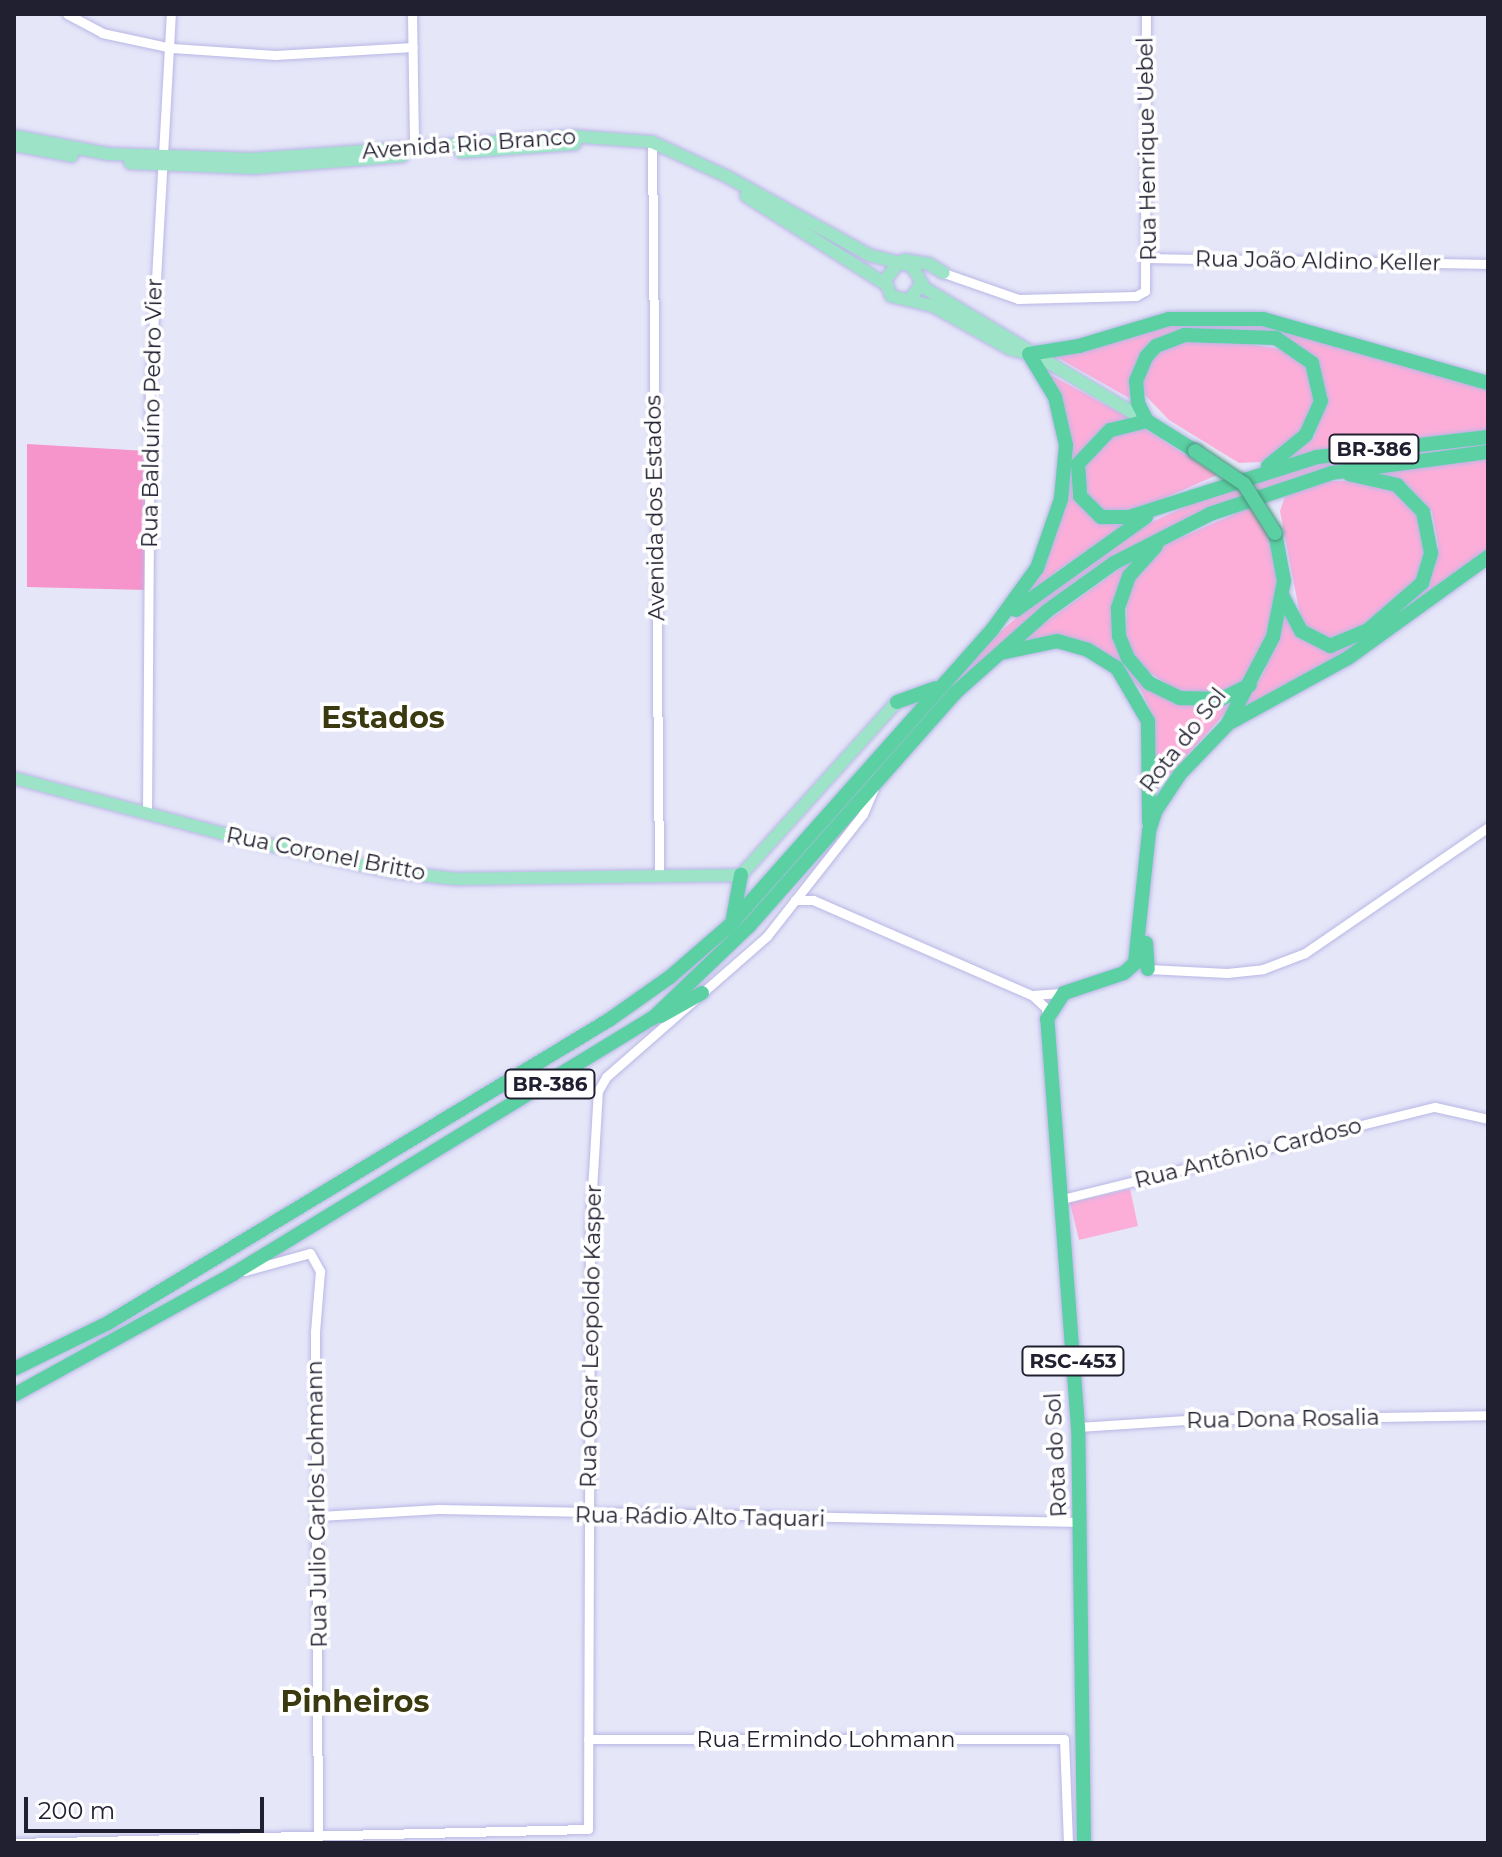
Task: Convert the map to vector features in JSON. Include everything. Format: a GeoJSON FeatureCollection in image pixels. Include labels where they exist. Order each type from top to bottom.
{"type":"FeatureCollection","features":[{"type":"Feature","properties":{"kind":"highway"},"geometry":{"type":"LineString","coordinates":[[992,630],[1037,568],[1061,499],[1066,445],[1062,419],[1029,354],[1089,343],[1169,319],[1263,319],[1488,383]]}},
{"type":"Feature","properties":{"kind":"highway"},"geometry":{"type":"LineString","coordinates":[[1159,508],[1121,518],[1101,517],[1076,486],[1078,464],[1101,436],[1147,421],[1138,403],[1136,381],[1156,346],[1210,333],[1276,338],[1292,344],[1317,371],[1321,401],[1306,435],[1261,471]]}},
{"type":"Feature","properties":{"kind":"highway","name":"Rota do Sol"},"geometry":{"type":"LineString","coordinates":[[1131,969],[1141,921],[1149,831],[1167,791],[1227,725],[1253,682],[1273,637],[1283,597],[1283,563],[1275,533],[1252,493],[1195,451],[1147,421]]}},
{"type":"Feature","properties":{"kind":"highway","name":"BR-386"},"geometry":{"type":"LineString","coordinates":[[14,1369],[108,1323],[609,1020],[670,977],[730,925],[992,630],[1070,567],[1159,508],[1261,471],[1359,451],[1488,437]]}},
{"type":"Feature","properties":{"kind":"highway","name":"BR-386"},"geometry":{"type":"LineString","coordinates":[[14,1395],[233,1274],[653,1018],[749,926],[993,656],[1077,587],[1210,514],[1332,473],[1488,452]]}},
{"type":"Feature","properties":{"kind":"highway"},"geometry":{"type":"LineString","coordinates":[[1283,597],[1309,638],[1344,644],[1391,613],[1428,571],[1429,528],[1413,497],[1383,479],[1332,473]]}},
{"type":"Feature","properties":{"kind":"highway"},"geometry":{"type":"LineString","coordinates":[[1172,533],[1136,567],[1122,592],[1118,624],[1128,658],[1149,683],[1194,701],[1221,699],[1253,682]]}},
{"type":"Feature","properties":{"kind":"highway"},"geometry":{"type":"LineString","coordinates":[[1227,725],[1348,658],[1488,557]]}},
{"type":"Feature","properties":{"kind":"highway"},"geometry":{"type":"LineString","coordinates":[[993,656],[1038,643],[1072,644],[1105,658],[1128,680],[1151,734],[1149,831]]}},
{"type":"Feature","properties":{"kind":"highway"},"geometry":{"type":"LineString","coordinates":[[897,702],[943,683]]}},
{"type":"Feature","properties":{"kind":"highway"},"geometry":{"type":"LineString","coordinates":[[730,925],[741,875]]}},
{"type":"Feature","properties":{"kind":"highway","name":"Rota do Sol"},"geometry":{"type":"LineString","coordinates":[[1145,886],[1148,969]]}},
{"type":"Feature","properties":{"kind":"highway"},"geometry":{"type":"LineString","coordinates":[[1141,921],[1148,969]]}},
{"type":"Feature","properties":{"kind":"highway"},"geometry":{"type":"LineString","coordinates":[[1047,1019],[1064,993],[1131,969],[1148,969]]}},
{"type":"Feature","properties":{"kind":"highway"},"geometry":{"type":"LineString","coordinates":[[1080,987],[1130,980],[1148,969]]}},
{"type":"Feature","properties":{"kind":"highway"},"geometry":{"type":"LineString","coordinates":[[653,1018],[702,993]]}},
{"type":"Feature","properties":{"kind":"highway","name":"Rota do Sol"},"geometry":{"type":"LineString","coordinates":[[1047,1019],[1078,1427],[1084,1843]]}},
{"type":"Feature","properties":{"kind":"main road","name":"Avenida Rio Branco"},"geometry":{"type":"LineString","coordinates":[[14,136],[108,154],[163,160],[306,157],[571,136],[652,146],[881,260],[896,266],[912,266]]}},
{"type":"Feature","properties":{"kind":"main road","name":"Avenida Rio Branco"},"geometry":{"type":"LineString","coordinates":[[14,145],[163,160],[306,166],[572,144],[652,146],[724,183],[885,284],[891,296],[909,300],[1029,354]]}},
{"type":"Feature","properties":{"kind":"main road"},"geometry":{"type":"LineString","coordinates":[[881,260],[922,262],[947,274]]}},
{"type":"Feature","properties":{"kind":"main road"},"geometry":{"type":"LineString","coordinates":[[885,284],[896,266]]}},
{"type":"Feature","properties":{"kind":"main road"},"geometry":{"type":"LineString","coordinates":[[912,266],[922,284],[1029,354],[1147,421]]}},
{"type":"Feature","properties":{"kind":"main road"},"geometry":{"type":"LineString","coordinates":[[909,300],[922,284]]}},
{"type":"Feature","properties":{"kind":"main road"},"geometry":{"type":"LineString","coordinates":[[741,875],[897,702]]}},
{"type":"Feature","properties":{"kind":"main road","name":"Rua Coronel Britto"},"geometry":{"type":"LineString","coordinates":[[14,778],[394,872],[457,879],[659,873],[741,875]]}},
{"type":"Feature","properties":{"kind":"street"},"geometry":{"type":"LineString","coordinates":[[67,14],[102,33],[172,48],[275,55],[413,47]]}},
{"type":"Feature","properties":{"kind":"street","name":"Rua Balduíno Pedro Vier"},"geometry":{"type":"LineString","coordinates":[[147,813],[150,387],[172,48],[171,14]]}},
{"type":"Feature","properties":{"kind":"street"},"geometry":{"type":"LineString","coordinates":[[412,14],[414,148]]}},
{"type":"Feature","properties":{"kind":"street","name":"Rua Henrique Uebel"},"geometry":{"type":"LineString","coordinates":[[947,274],[1018,299],[1136,296],[1148,284],[1146,14]]}},
{"type":"Feature","properties":{"kind":"street","name":"Avenida dos Estados"},"geometry":{"type":"LineString","coordinates":[[652,146],[659,873]]}},
{"type":"Feature","properties":{"kind":"street","name":"Rua João Aldino Keller"},"geometry":{"type":"LineString","coordinates":[[1149,258],[1488,264]]}},
{"type":"Feature","properties":{"kind":"street"},"geometry":{"type":"LineString","coordinates":[[912,266],[947,274]]}},
{"type":"Feature","properties":{"kind":"street"},"geometry":{"type":"LineString","coordinates":[[922,284],[947,274]]}},
{"type":"Feature","properties":{"kind":"street"},"geometry":{"type":"LineString","coordinates":[[702,993],[736,969],[795,900],[863,814],[875,785]]}},
{"type":"Feature","properties":{"kind":"street"},"geometry":{"type":"LineString","coordinates":[[1148,969],[1227,973],[1263,969],[1305,953],[1488,827]]}},
{"type":"Feature","properties":{"kind":"street"},"geometry":{"type":"LineString","coordinates":[[804,888],[813,900]]}},
{"type":"Feature","properties":{"kind":"street"},"geometry":{"type":"LineString","coordinates":[[795,900],[813,900],[1032,995],[1046,1008],[1047,1019]]}},
{"type":"Feature","properties":{"kind":"street","name":"Rua Oscar Leopoldo Kasper"},"geometry":{"type":"LineString","coordinates":[[318,1839],[588,1829],[590,1224],[600,1084],[702,993]]}},
{"type":"Feature","properties":{"kind":"street"},"geometry":{"type":"LineString","coordinates":[[1032,995],[1064,993]]}},
{"type":"Feature","properties":{"kind":"street","name":"Rua Antônio Cardoso"},"geometry":{"type":"LineString","coordinates":[[1062,1199],[1435,1107],[1488,1119]]}},
{"type":"Feature","properties":{"kind":"street","name":"Rua Julio Carlos Lohmann"},"geometry":{"type":"LineString","coordinates":[[233,1274],[310,1253],[318,1262],[318,1839]]}},
{"type":"Feature","properties":{"kind":"street","name":"Rua Dona Rosalia"},"geometry":{"type":"LineString","coordinates":[[1078,1427],[1186,1420],[1488,1415]]}},
{"type":"Feature","properties":{"kind":"street","name":"Rua Rádio Alto Taquari"},"geometry":{"type":"LineString","coordinates":[[319,1516],[439,1509],[1081,1522]]}},
{"type":"Feature","properties":{"kind":"street"},"geometry":{"type":"LineString","coordinates":[[1068,1843],[1064,1739],[1082,1725]]}},
{"type":"Feature","properties":{"kind":"street","name":"Rua Ermindo Lohmann"},"geometry":{"type":"LineString","coordinates":[[588,1739],[1064,1739]]}},
{"type":"Feature","properties":{"kind":"street"},"geometry":{"type":"LineString","coordinates":[[15,1843],[318,1839]]}},
{"type":"Feature","properties":{"kind":"shaded area"},"geometry":{"type":"Polygon","coordinates":[[[1171,322],[1269,327],[1488,389],[1488,434],[1285,461],[1314,437],[1325,402],[1312,357],[1292,340],[1262,332],[1161,337],[1150,345],[1129,398],[1053,355],[1171,322]]]}},
{"type":"Feature","properties":{"kind":"shaded area"},"geometry":{"type":"Polygon","coordinates":[[[1208,338],[1287,350],[1311,373],[1315,412],[1294,441],[1261,462],[1239,463],[1169,420],[1143,393],[1143,371],[1164,346],[1208,338]]]}},
{"type":"Feature","properties":{"kind":"shaded area"},"geometry":{"type":"Polygon","coordinates":[[[1049,374],[1133,420],[1097,433],[1080,452],[1076,496],[1099,520],[1132,522],[1058,570],[1010,610],[1042,567],[1062,516],[1068,424],[1049,374]]]}},
{"type":"Feature","properties":{"kind":"shaded area"},"geometry":{"type":"Polygon","coordinates":[[[1144,428],[1217,475],[1133,512],[1106,514],[1090,503],[1082,465],[1114,432],[1144,428]]]}},
{"type":"Feature","properties":{"kind":"shaded area"},"geometry":{"type":"Polygon","coordinates":[[[1488,442],[1488,448],[1350,464],[1260,491],[1252,478],[1316,462],[1488,442]]]}},
{"type":"Feature","properties":{"kind":"shaded area"},"geometry":{"type":"Polygon","coordinates":[[[27,444],[147,451],[146,590],[27,587],[27,444]]]}},
{"type":"Feature","properties":{"kind":"shaded area"},"geometry":{"type":"Polygon","coordinates":[[[1488,456],[1488,553],[1377,637],[1240,712],[1264,672],[1284,613],[1343,648],[1372,634],[1429,586],[1438,545],[1432,512],[1407,484],[1378,474],[1488,456]]]}},
{"type":"Feature","properties":{"kind":"shaded area"},"geometry":{"type":"Polygon","coordinates":[[[1324,481],[1357,481],[1396,492],[1418,513],[1426,541],[1419,581],[1343,641],[1311,635],[1301,620],[1280,511],[1286,494],[1324,481]]]}},
{"type":"Feature","properties":{"kind":"shaded area"},"geometry":{"type":"Polygon","coordinates":[[[1236,484],[1245,495],[1044,607],[788,878],[781,873],[996,636],[1038,598],[1134,530],[1236,484]]]}},
{"type":"Feature","properties":{"kind":"shaded area"},"geometry":{"type":"Polygon","coordinates":[[[1253,506],[1274,549],[1279,588],[1259,665],[1229,695],[1182,694],[1143,668],[1126,643],[1127,590],[1147,559],[1164,545],[1253,506]]]}},
{"type":"Feature","properties":{"kind":"shaded area"},"geometry":{"type":"Polygon","coordinates":[[[1153,545],[1133,566],[1116,636],[1162,693],[1238,699],[1153,793],[1153,716],[1141,690],[1117,661],[1091,646],[1012,646],[1153,545]]]}},
{"type":"Feature","properties":{"kind":"shaded area"},"geometry":{"type":"Polygon","coordinates":[[[1130,1189],[1138,1226],[1079,1240],[1070,1203],[1130,1189]]]}},
{"type":"Feature","properties":{"kind":"district","name":"Estados"},"geometry":{"type":"Point","coordinates":[383,718]}},
{"type":"Feature","properties":{"kind":"district","name":"Pinheiros"},"geometry":{"type":"Point","coordinates":[355,1702]}}]}
